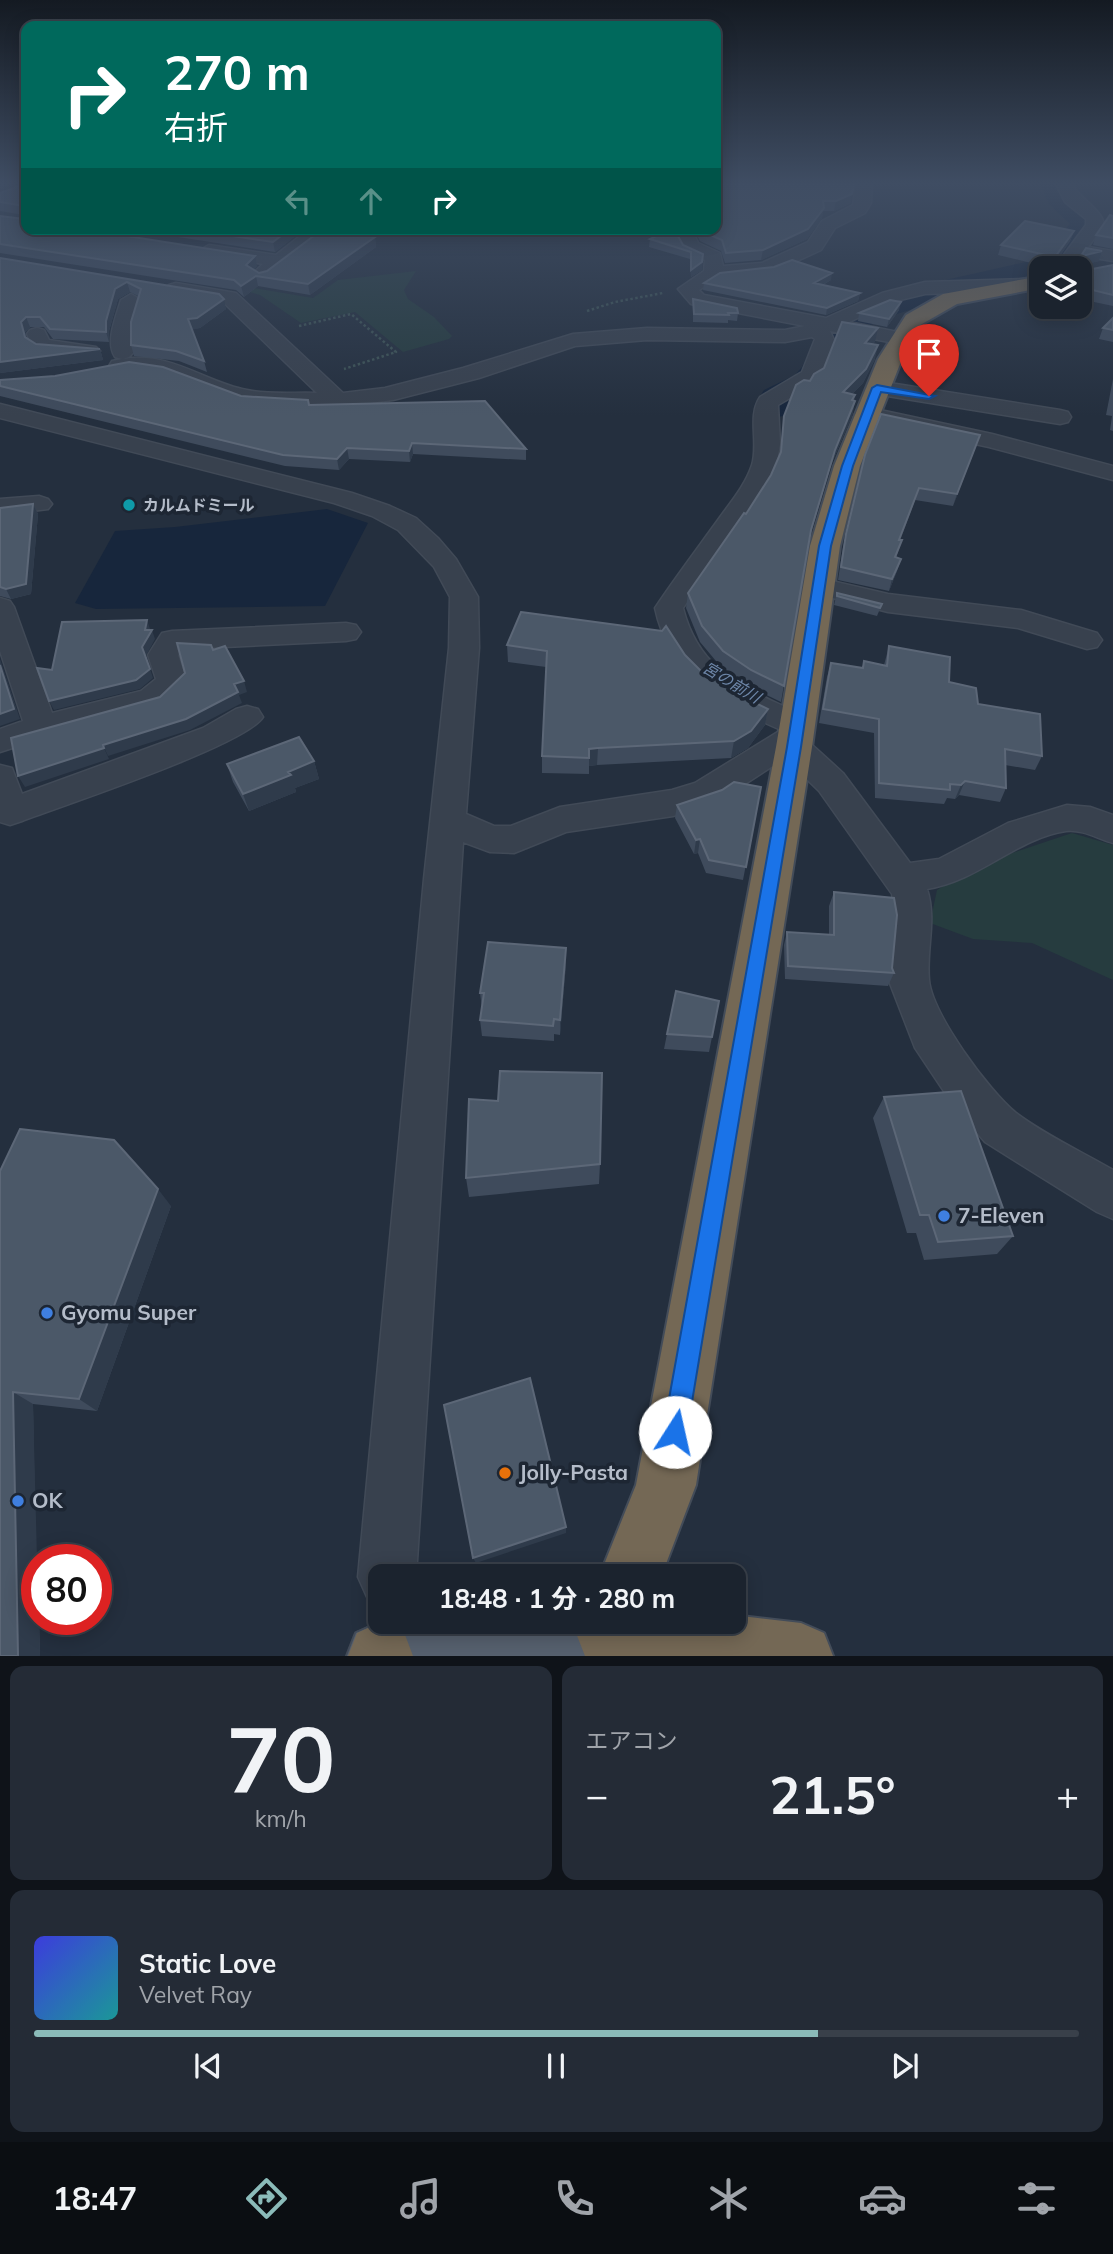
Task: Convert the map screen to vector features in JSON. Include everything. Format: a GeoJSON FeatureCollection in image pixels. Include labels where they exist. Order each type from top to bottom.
{"type":"FeatureCollection","features":[{"type":"Feature","properties":{"kind":"highway"},"geometry":{"type":"LineString","coordinates":[[1092,271],[1113,267]]}},
{"type":"Feature","properties":{"kind":"highway"},"geometry":{"type":"LineString","coordinates":[[635,1564],[666,1485],[796,736],[825,546],[847,466],[900,338],[914,320],[951,299],[1029,285]]}},
{"type":"Feature","properties":{"kind":"highway"},"geometry":{"type":"LineString","coordinates":[[645,1634],[801,1656]]}},
{"type":"Feature","properties":{"kind":"main road"},"geometry":{"type":"LineString","coordinates":[[381,1647],[546,1634]]}},
{"type":"Feature","properties":{"kind":"street"},"geometry":{"type":"LineString","coordinates":[[229,297],[279,261]]}},
{"type":"Feature","properties":{"kind":"street"},"geometry":{"type":"LineString","coordinates":[[713,273],[714,261]]}},
{"type":"Feature","properties":{"kind":"street"},"geometry":{"type":"LineString","coordinates":[[781,261],[766,268],[713,273],[688,289],[698,300],[821,327],[900,338]]}},
{"type":"Feature","properties":{"kind":"street"},"geometry":{"type":"LineString","coordinates":[[37,334],[41,345],[49,348],[127,358],[171,369],[244,397],[338,400],[385,395],[471,373],[563,343],[647,334],[785,336],[821,327],[889,298],[925,288],[1029,284]]}},
{"type":"Feature","properties":{"kind":"street"},"geometry":{"type":"LineString","coordinates":[[161,286],[229,297],[338,400]]}},
{"type":"Feature","properties":{"kind":"street"},"geometry":{"type":"LineString","coordinates":[[889,298],[929,310]]}},
{"type":"Feature","properties":{"kind":"street"},"geometry":{"type":"LineString","coordinates":[[127,358],[121,332],[131,300]]}},
{"type":"Feature","properties":{"kind":"street"},"geometry":{"type":"LineString","coordinates":[[821,327],[825,342],[811,376],[804,383],[768,402],[765,411],[768,444],[764,466],[753,489],[668,608],[677,643],[692,664],[715,683],[765,711],[796,736],[910,891],[914,916],[909,981],[930,1035],[968,1091],[1000,1127],[1081,1179],[1113,1196]]}},
{"type":"Feature","properties":{"kind":"street"},"geometry":{"type":"LineString","coordinates":[[82,373],[127,358]]}},
{"type":"Feature","properties":{"kind":"street"},"geometry":{"type":"LineString","coordinates":[[872,401],[1060,417]]}},
{"type":"Feature","properties":{"kind":"street"},"geometry":{"type":"LineString","coordinates":[[872,401],[992,441],[1113,473]]}},
{"type":"Feature","properties":{"kind":"street"},"geometry":{"type":"LineString","coordinates":[[6,417],[342,498],[382,511],[407,524],[429,544],[446,565],[464,597],[464,648],[388,1564]]}},
{"type":"Feature","properties":{"kind":"street"},"geometry":{"type":"LineString","coordinates":[[0,507],[39,504]]}},
{"type":"Feature","properties":{"kind":"street"},"geometry":{"type":"LineString","coordinates":[[819,586],[888,603],[1007,616],[1087,640]]}},
{"type":"Feature","properties":{"kind":"street"},"geometry":{"type":"LineString","coordinates":[[0,607],[5,645],[41,727]]}},
{"type":"Feature","properties":{"kind":"street"},"geometry":{"type":"LineString","coordinates":[[0,741],[41,727],[151,699],[173,682],[163,655],[172,640],[346,632]]}},
{"type":"Feature","properties":{"kind":"street"},"geometry":{"type":"LineString","coordinates":[[0,777],[10,812],[214,736],[247,716]]}},
{"type":"Feature","properties":{"kind":"street"},"geometry":{"type":"LineString","coordinates":[[449,821],[490,839],[514,840],[560,820],[673,803],[707,792],[796,736]]}},
{"type":"Feature","properties":{"kind":"street"},"geometry":{"type":"LineString","coordinates":[[901,879],[946,872],[1020,832],[1067,818],[1090,820],[1113,831]]}},
{"type":"Feature","properties":{"kind":"path"},"geometry":{"type":"LineString","coordinates":[[563,343],[548,324],[550,319],[583,313],[615,302],[688,289]]}},
{"type":"Feature","properties":{"kind":"path"},"geometry":{"type":"LineString","coordinates":[[298,326],[351,314],[396,352],[339,371]]}},
{"type":"Feature","properties":{"kind":"green space"},"geometry":{"type":"Polygon","coordinates":[[[416,271],[404,290],[408,299],[434,317],[452,336],[403,352],[355,312],[301,323],[260,295],[246,291],[254,288],[313,298],[338,280],[416,271]]]}},
{"type":"Feature","properties":{"kind":"green space"},"geometry":{"type":"Polygon","coordinates":[[[1072,833],[1113,845],[1113,980],[1032,943],[973,939],[930,923],[937,890],[979,864],[1072,833]]]}},
{"type":"Feature","properties":{"kind":"water"},"geometry":{"type":"Polygon","coordinates":[[[327,509],[368,523],[325,606],[96,609],[75,603],[115,531],[175,527],[327,509]]]}},
{"type":"Feature","properties":{"kind":"building"},"geometry":{"type":"Polygon","coordinates":[[[0,261],[20,261],[219,294],[224,299],[197,318],[188,319],[204,361],[176,351],[131,345],[131,322],[141,289],[127,282],[115,289],[106,321],[106,332],[50,329],[40,317],[26,317],[21,322],[25,337],[36,344],[100,349],[0,362],[0,261]]]}},
{"type":"Feature","properties":{"kind":"building"},"geometry":{"type":"Polygon","coordinates":[[[112,261],[250,261],[246,265],[259,273],[267,271],[280,261],[340,261],[308,284],[256,276],[241,286],[234,280],[112,261]]]}},
{"type":"Feature","properties":{"kind":"building"},"geometry":{"type":"Polygon","coordinates":[[[691,261],[702,261],[702,262],[691,270],[691,261]]]}},
{"type":"Feature","properties":{"kind":"building"},"geometry":{"type":"Polygon","coordinates":[[[796,261],[832,273],[814,283],[860,293],[827,308],[704,283],[720,273],[774,267],[796,261]]]}},
{"type":"Feature","properties":{"kind":"building"},"geometry":{"type":"Polygon","coordinates":[[[1113,265],[1113,295],[1092,290],[1092,269],[1113,265]]]}},
{"type":"Feature","properties":{"kind":"building"},"geometry":{"type":"Polygon","coordinates":[[[693,299],[737,308],[738,313],[694,314],[693,299]]]}},
{"type":"Feature","properties":{"kind":"building"},"geometry":{"type":"Polygon","coordinates":[[[890,300],[901,302],[889,319],[859,313],[890,300]]]}},
{"type":"Feature","properties":{"kind":"building"},"geometry":{"type":"Polygon","coordinates":[[[1113,318],[1113,330],[1103,328],[1113,318]]]}},
{"type":"Feature","properties":{"kind":"building"},"geometry":{"type":"Polygon","coordinates":[[[842,322],[878,328],[865,343],[878,345],[866,369],[843,392],[855,395],[852,400],[855,401],[835,450],[811,530],[784,686],[751,670],[723,651],[702,626],[688,593],[771,475],[781,452],[784,416],[796,385],[804,380],[810,381],[814,374],[824,368],[842,322]]]}},
{"type":"Feature","properties":{"kind":"building"},"geometry":{"type":"Polygon","coordinates":[[[129,362],[163,367],[241,396],[308,400],[309,405],[485,401],[526,449],[412,443],[409,451],[347,448],[337,459],[283,455],[0,386],[0,380],[55,376],[129,362]]]}},
{"type":"Feature","properties":{"kind":"building"},"geometry":{"type":"Polygon","coordinates":[[[881,414],[980,435],[957,494],[919,488],[899,540],[902,540],[895,557],[901,559],[892,579],[841,567],[865,455],[881,414]]]}},
{"type":"Feature","properties":{"kind":"building"},"geometry":{"type":"Polygon","coordinates":[[[33,504],[26,584],[6,589],[0,587],[0,508],[33,504]]]}},
{"type":"Feature","properties":{"kind":"building"},"geometry":{"type":"Polygon","coordinates":[[[837,593],[882,604],[880,608],[837,596],[837,593]]]}},
{"type":"Feature","properties":{"kind":"building"},"geometry":{"type":"Polygon","coordinates":[[[521,612],[662,631],[666,626],[685,655],[701,671],[739,695],[768,709],[751,731],[734,741],[589,749],[589,758],[542,756],[547,651],[507,645],[521,612]]]}},
{"type":"Feature","properties":{"kind":"building"},"geometry":{"type":"Polygon","coordinates":[[[147,620],[145,630],[152,630],[142,647],[150,669],[136,680],[49,701],[37,668],[52,670],[62,622],[147,620]]]}},
{"type":"Feature","properties":{"kind":"building"},"geometry":{"type":"Polygon","coordinates":[[[177,643],[211,645],[213,650],[225,646],[244,681],[234,684],[238,692],[186,719],[18,776],[11,738],[160,697],[185,673],[177,643]]]}},
{"type":"Feature","properties":{"kind":"building"},"geometry":{"type":"Polygon","coordinates":[[[889,646],[950,657],[949,682],[976,688],[978,704],[1040,714],[1042,756],[1005,749],[1006,788],[965,781],[961,785],[950,784],[950,790],[879,783],[879,719],[823,709],[831,663],[863,668],[864,661],[887,666],[889,646]]]}},
{"type":"Feature","properties":{"kind":"building"},"geometry":{"type":"Polygon","coordinates":[[[0,665],[14,709],[0,714],[0,665]]]}},
{"type":"Feature","properties":{"kind":"building"},"geometry":{"type":"Polygon","coordinates":[[[299,737],[314,761],[288,772],[291,775],[243,794],[227,764],[299,737]]]}},
{"type":"Feature","properties":{"kind":"building"},"geometry":{"type":"Polygon","coordinates":[[[734,782],[761,787],[746,867],[709,860],[700,839],[696,840],[677,805],[722,790],[734,782]]]}},
{"type":"Feature","properties":{"kind":"building"},"geometry":{"type":"Polygon","coordinates":[[[834,892],[894,898],[897,915],[892,968],[894,973],[788,966],[787,932],[834,935],[834,892]]]}},
{"type":"Feature","properties":{"kind":"building"},"geometry":{"type":"Polygon","coordinates":[[[488,942],[566,948],[560,1020],[554,1019],[553,1026],[480,1020],[484,993],[480,993],[488,942]]]}},
{"type":"Feature","properties":{"kind":"building"},"geometry":{"type":"Polygon","coordinates":[[[676,991],[719,1001],[712,1037],[667,1034],[676,991]]]}},
{"type":"Feature","properties":{"kind":"building"},"geometry":{"type":"Polygon","coordinates":[[[500,1071],[602,1073],[600,1164],[466,1178],[469,1099],[498,1101],[500,1071]]]}},
{"type":"Feature","properties":{"kind":"building"},"geometry":{"type":"Polygon","coordinates":[[[961,1091],[1013,1236],[938,1242],[929,1215],[920,1215],[884,1097],[961,1091]]]}},
{"type":"Feature","properties":{"kind":"building","name":"Gyomu Super"},"geometry":{"type":"Polygon","coordinates":[[[20,1129],[114,1140],[158,1189],[79,1399],[13,1392],[18,1656],[0,1656],[0,1171],[20,1129]]]}},
{"type":"Feature","properties":{"kind":"building","name":"Jolly-Pasta"},"geometry":{"type":"Polygon","coordinates":[[[530,1378],[566,1527],[473,1558],[444,1405],[530,1378]]]}},
{"type":"Feature","properties":{"kind":"waterway","name":"宮の前川"},"geometry":{"type":"LineString","coordinates":[[775,405],[779,399],[810,384],[821,371],[836,333],[867,312],[914,298],[1029,272]]}},
{"type":"Feature","properties":{"kind":"place","name":"カルムドミール"},"geometry":{"type":"Point","coordinates":[129,505]}},
{"type":"Feature","properties":{"kind":"place","name":"7-Eleven"},"geometry":{"type":"Point","coordinates":[944,1216]}},
{"type":"Feature","properties":{"kind":"place","name":"Gyomu Super"},"geometry":{"type":"Point","coordinates":[47,1313]}},
{"type":"Feature","properties":{"kind":"place","name":"Jolly-Pasta"},"geometry":{"type":"Point","coordinates":[505,1473]}},
{"type":"Feature","properties":{"kind":"place","name":"OK"},"geometry":{"type":"Point","coordinates":[18,1501]}},
{"type":"Feature","properties":{"kind":"route"},"geometry":{"type":"LineString","coordinates":[[675,1432],[794,747],[825,546],[847,466],[877,388],[929,396]]}}]}
